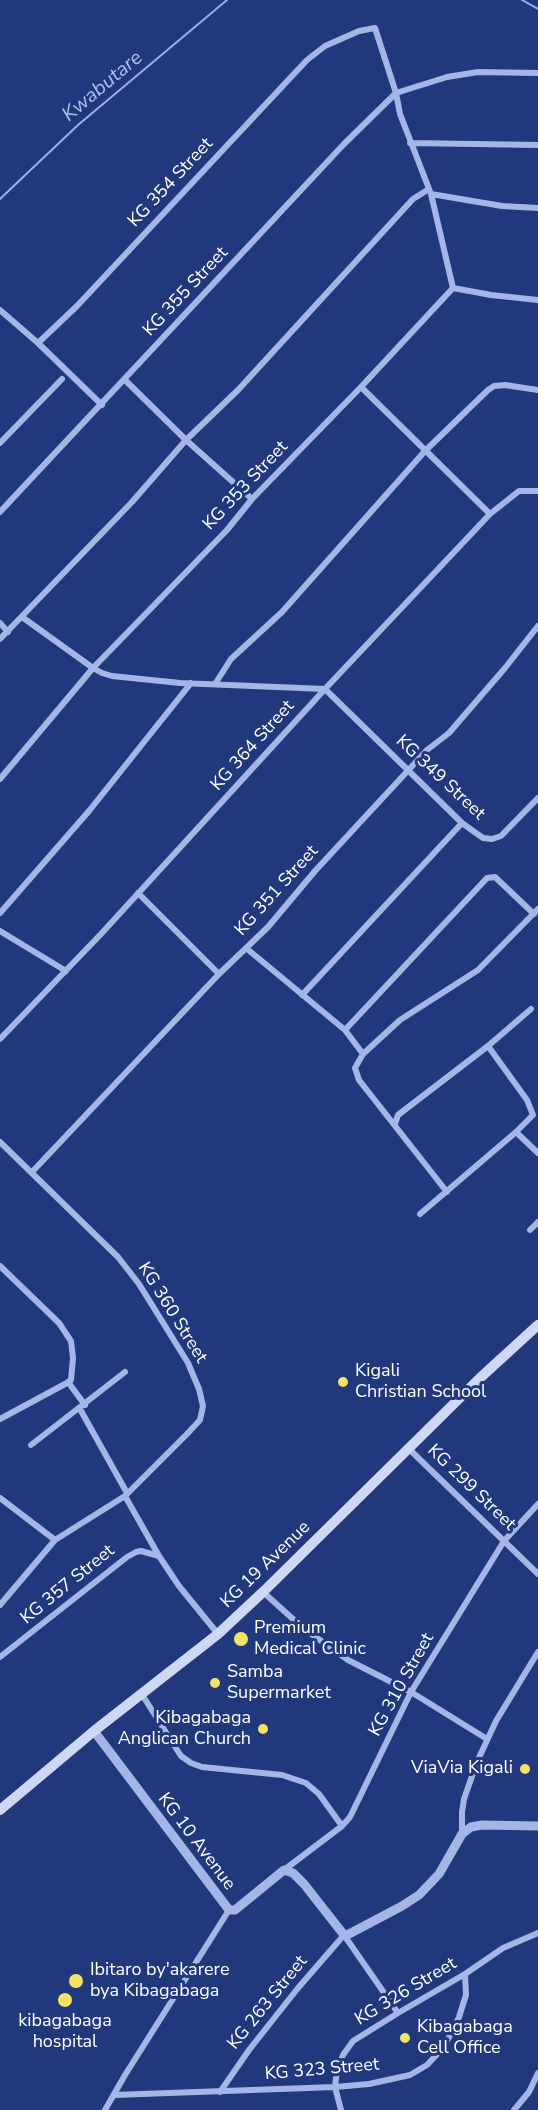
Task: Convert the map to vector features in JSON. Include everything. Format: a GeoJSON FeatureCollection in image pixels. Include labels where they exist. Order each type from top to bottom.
{"type":"FeatureCollection","features":[{"type":"Feature","properties":{"kind":"main road","name":"KG 19 Avenue"},"geometry":{"type":"LineString","coordinates":[[0,1809],[94,1731],[218,1634],[538,1325]]}},
{"type":"Feature","properties":{"kind":"street","name":"KG 354 Street"},"geometry":{"type":"LineString","coordinates":[[38,343],[77,306],[307,60],[325,46],[359,31],[375,28],[396,93]]}},
{"type":"Feature","properties":{"kind":"street"},"geometry":{"type":"LineString","coordinates":[[538,73],[488,71],[447,77],[396,93],[400,114],[410,143],[430,191],[453,288],[538,300]]}},
{"type":"Feature","properties":{"kind":"street","name":"KG 355 Street"},"geometry":{"type":"LineString","coordinates":[[0,512],[125,381],[344,144],[396,93]]}},
{"type":"Feature","properties":{"kind":"street"},"geometry":{"type":"LineString","coordinates":[[410,143],[538,145]]}},
{"type":"Feature","properties":{"kind":"street"},"geometry":{"type":"LineString","coordinates":[[0,639],[132,502],[186,440],[238,390],[413,199],[430,191],[502,206],[538,208]]}},
{"type":"Feature","properties":{"kind":"street","name":"KG 353 Street"},"geometry":{"type":"LineString","coordinates":[[0,779],[93,668],[453,288]]}},
{"type":"Feature","properties":{"kind":"street"},"geometry":{"type":"LineString","coordinates":[[0,310],[102,405]]}},
{"type":"Feature","properties":{"kind":"street"},"geometry":{"type":"LineString","coordinates":[[0,443],[62,379]]}},
{"type":"Feature","properties":{"kind":"street"},"geometry":{"type":"LineString","coordinates":[[125,381],[252,499]]}},
{"type":"Feature","properties":{"kind":"street"},"geometry":{"type":"LineString","coordinates":[[215,684],[231,659],[298,595],[425,451],[488,390],[494,386],[505,386],[538,390]]}},
{"type":"Feature","properties":{"kind":"street"},"geometry":{"type":"LineString","coordinates":[[361,387],[490,514]]}},
{"type":"Feature","properties":{"kind":"street","name":"KG 364 Street"},"geometry":{"type":"LineString","coordinates":[[0,1039],[66,971],[325,688],[490,514],[519,491],[538,491]]}},
{"type":"Feature","properties":{"kind":"street"},"geometry":{"type":"LineString","coordinates":[[22,617],[93,668],[112,676],[191,683],[325,688]]}},
{"type":"Feature","properties":{"kind":"street"},"geometry":{"type":"LineString","coordinates":[[0,623],[8,632]]}},
{"type":"Feature","properties":{"kind":"street","name":"KG 351 Street"},"geometry":{"type":"LineString","coordinates":[[32,1172],[290,902],[315,871],[434,743],[449,733],[538,626]]}},
{"type":"Feature","properties":{"kind":"street"},"geometry":{"type":"LineString","coordinates":[[0,913],[89,811],[191,683]]}},
{"type":"Feature","properties":{"kind":"street","name":"KG 349 Street"},"geometry":{"type":"LineString","coordinates":[[325,688],[462,824],[483,838],[492,839],[501,836],[538,798]]}},
{"type":"Feature","properties":{"kind":"street"},"geometry":{"type":"LineString","coordinates":[[302,995],[462,824]]}},
{"type":"Feature","properties":{"kind":"street"},"geometry":{"type":"LineString","coordinates":[[345,1030],[487,878],[495,877],[536,911],[478,970],[400,1020],[363,1054],[355,1068],[359,1080],[447,1191]]}},
{"type":"Feature","properties":{"kind":"street"},"geometry":{"type":"LineString","coordinates":[[138,892],[219,974]]}},
{"type":"Feature","properties":{"kind":"street"},"geometry":{"type":"LineString","coordinates":[[0,931],[66,971]]}},
{"type":"Feature","properties":{"kind":"street"},"geometry":{"type":"LineString","coordinates":[[246,948],[345,1030],[363,1054]]}},
{"type":"Feature","properties":{"kind":"street"},"geometry":{"type":"LineString","coordinates":[[395,1125],[398,1115],[488,1046],[531,1009]]}},
{"type":"Feature","properties":{"kind":"street"},"geometry":{"type":"LineString","coordinates":[[420,1214],[531,1118],[532,1108],[488,1046]]}},
{"type":"Feature","properties":{"kind":"street"},"geometry":{"type":"LineString","coordinates":[[516,1132],[538,1153]]}},
{"type":"Feature","properties":{"kind":"street","name":"KG 360 Street"},"geometry":{"type":"LineString","coordinates":[[0,1142],[118,1257],[139,1284],[188,1363],[202,1399],[203,1412],[200,1420],[126,1495],[55,1540],[0,1605]]}},
{"type":"Feature","properties":{"kind":"street"},"geometry":{"type":"LineString","coordinates":[[530,1230],[538,1222]]}},
{"type":"Feature","properties":{"kind":"street"},"geometry":{"type":"LineString","coordinates":[[0,1266],[59,1323],[73,1347],[73,1372],[68,1382],[0,1419]]}},
{"type":"Feature","properties":{"kind":"street"},"geometry":{"type":"LineString","coordinates":[[31,1445],[125,1371]]}},
{"type":"Feature","properties":{"kind":"street"},"geometry":{"type":"LineString","coordinates":[[68,1382],[159,1556],[179,1586],[218,1634]]}},
{"type":"Feature","properties":{"kind":"street","name":"KG 299 Street"},"geometry":{"type":"LineString","coordinates":[[409,1449],[538,1574]]}},
{"type":"Feature","properties":{"kind":"street"},"geometry":{"type":"LineString","coordinates":[[0,1498],[55,1540]]}},
{"type":"Feature","properties":{"kind":"street","name":"KG 310 Street"},"geometry":{"type":"LineString","coordinates":[[284,1870],[342,1826],[350,1817],[411,1692],[504,1541],[538,1504]]}},
{"type":"Feature","properties":{"kind":"street","name":"KG 357 Street"},"geometry":{"type":"LineString","coordinates":[[0,1657],[127,1557],[141,1551],[159,1556]]}},
{"type":"Feature","properties":{"kind":"street"},"geometry":{"type":"LineString","coordinates":[[263,1592],[303,1628],[348,1660],[411,1692],[488,1740]]}},
{"type":"Feature","properties":{"kind":"street"},"geometry":{"type":"LineString","coordinates":[[462,1834],[464,1799],[477,1762],[496,1721],[538,1652]]}},
{"type":"Feature","properties":{"kind":"street"},"geometry":{"type":"LineString","coordinates":[[141,1694],[181,1756],[191,1763],[202,1767],[282,1775],[306,1783],[319,1794],[342,1826]]}},
{"type":"Feature","properties":{"kind":"street","name":"KG 10 Avenue"},"geometry":{"type":"LineString","coordinates":[[94,1731],[229,1910],[235,1910],[284,1870]]}},
{"type":"Feature","properties":{"kind":"street"},"geometry":{"type":"LineString","coordinates":[[344,1935],[381,1918],[419,1895],[439,1874],[462,1834],[471,1827],[482,1825],[538,1827]]}},
{"type":"Feature","properties":{"kind":"street"},"geometry":{"type":"LineString","coordinates":[[284,1870],[293,1873],[304,1884],[344,1935],[398,2013]]}},
{"type":"Feature","properties":{"kind":"street"},"geometry":{"type":"LineString","coordinates":[[105,2110],[125,2074],[229,1910]]}},
{"type":"Feature","properties":{"kind":"street","name":"KG 326 Street"},"geometry":{"type":"LineString","coordinates":[[341,2110],[335,2087],[337,2070],[343,2055],[353,2041],[465,1974],[503,1948],[538,1933]]}},
{"type":"Feature","properties":{"kind":"street","name":"KG 263 Street"},"geometry":{"type":"LineString","coordinates":[[220,2092],[249,2050],[344,1935]]}},
{"type":"Feature","properties":{"kind":"street","name":"KG 323 Street"},"geometry":{"type":"LineString","coordinates":[[114,2095],[335,2087],[369,2084],[410,2075],[427,2065],[442,2049],[459,2017],[466,1995],[465,1974]]}},
{"type":"Feature","properties":{"kind":"street"},"geometry":{"type":"LineString","coordinates":[[514,2110],[529,2092],[538,2073]]}},
{"type":"Feature","properties":{"kind":"waterway","name":"Kwabutare"},"geometry":{"type":"LineString","coordinates":[[0,199],[78,125],[227,0]]}},
{"type":"Feature","properties":{"kind":"waterway","name":"Kwabutare"},"geometry":{"type":"LineString","coordinates":[[522,0],[538,9]]}},
{"type":"Feature","properties":{"kind":"place","name":"Kigali Christian School"},"geometry":{"type":"Point","coordinates":[343,1382]}},
{"type":"Feature","properties":{"kind":"place","name":"Premium Medical Clinic"},"geometry":{"type":"Point","coordinates":[241,1639]}},
{"type":"Feature","properties":{"kind":"place","name":"Samba Supermarket"},"geometry":{"type":"Point","coordinates":[215,1683]}},
{"type":"Feature","properties":{"kind":"place","name":"Kibagabaga Anglican Church"},"geometry":{"type":"Point","coordinates":[263,1729]}},
{"type":"Feature","properties":{"kind":"place","name":"ViaVia Kigali"},"geometry":{"type":"Point","coordinates":[525,1769]}},
{"type":"Feature","properties":{"kind":"place","name":"Ibitaro by'akarere bya Kibagabaga"},"geometry":{"type":"Point","coordinates":[76,1981]}},
{"type":"Feature","properties":{"kind":"place","name":"kibagabaga hospital"},"geometry":{"type":"Point","coordinates":[65,2000]}},
{"type":"Feature","properties":{"kind":"place","name":"Kibagabaga Cell Office"},"geometry":{"type":"Point","coordinates":[405,2038]}}]}
